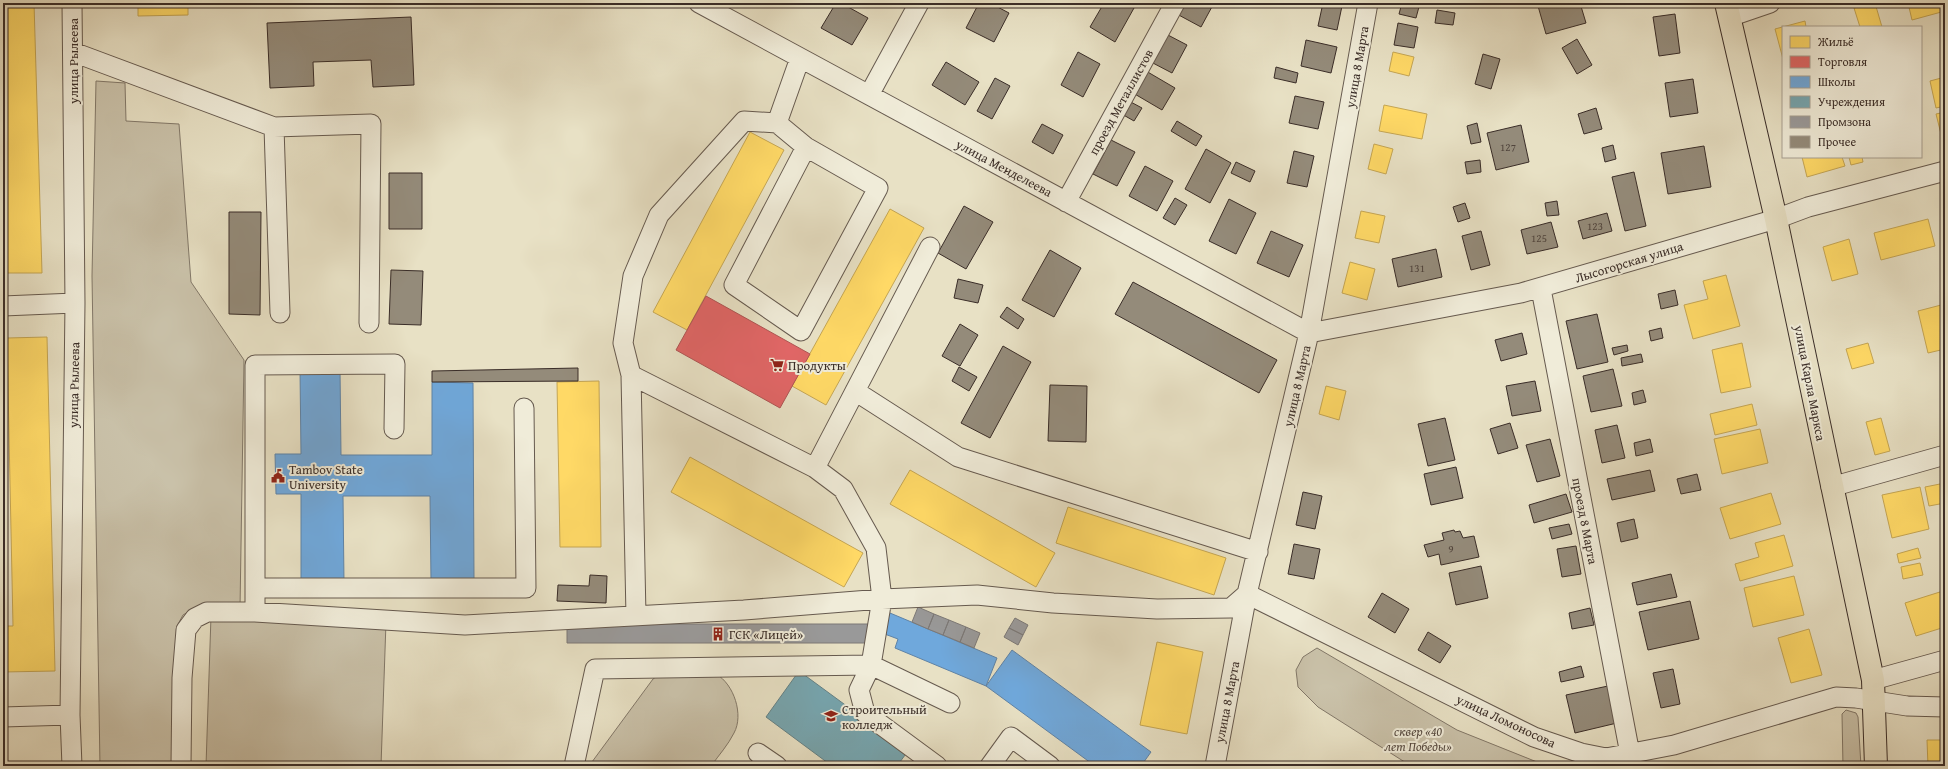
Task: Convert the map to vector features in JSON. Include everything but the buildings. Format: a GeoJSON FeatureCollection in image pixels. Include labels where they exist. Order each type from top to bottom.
{"type":"FeatureCollection","features":[{"type":"Feature","properties":{"kind":"main road","name":"улица Карла Маркса"},"geometry":{"type":"LineString","coordinates":[[1727,10],[1776,219],[1873,690],[1876,766]]}},
{"type":"Feature","properties":{"kind":"street","name":"улица Рылеева"},"geometry":{"type":"LineString","coordinates":[[72,3],[75,303],[70,715],[72,766]]}},
{"type":"Feature","properties":{"kind":"street","name":"улица Менделеева"},"geometry":{"type":"LineString","coordinates":[[699,3],[1309,333]]}},
{"type":"Feature","properties":{"kind":"street"},"geometry":{"type":"LineString","coordinates":[[869,95],[919,3]]}},
{"type":"Feature","properties":{"kind":"street","name":"проезд Металлистов"},"geometry":{"type":"LineString","coordinates":[[1066,202],[1175,3]]}},
{"type":"Feature","properties":{"kind":"street","name":"улица 8 Марта"},"geometry":{"type":"LineString","coordinates":[[1215,766],[1248,594],[1309,333],[1368,3]]}},
{"type":"Feature","properties":{"kind":"street"},"geometry":{"type":"LineString","coordinates":[[1727,10],[1770,3]]}},
{"type":"Feature","properties":{"kind":"street"},"geometry":{"type":"LineString","coordinates":[[73,52],[274,127],[371,124],[370,323]]}},
{"type":"Feature","properties":{"kind":"street"},"geometry":{"type":"LineString","coordinates":[[777,123],[800,58]]}},
{"type":"Feature","properties":{"kind":"street"},"geometry":{"type":"LineString","coordinates":[[636,616],[631,375],[623,343],[633,276],[659,215],[744,121],[777,123],[806,147],[878,188],[801,331],[734,285],[806,147]]}},
{"type":"Feature","properties":{"kind":"street"},"geometry":{"type":"LineString","coordinates":[[274,127],[280,314]]}},
{"type":"Feature","properties":{"kind":"street","name":"Лысогорская улица"},"geometry":{"type":"LineString","coordinates":[[1309,333],[1541,289],[1776,219],[1808,207],[1945,171]]}},
{"type":"Feature","properties":{"kind":"street"},"geometry":{"type":"LineString","coordinates":[[815,468],[930,247]]}},
{"type":"Feature","properties":{"kind":"street","name":"проезд 8 Марта"},"geometry":{"type":"LineString","coordinates":[[1541,289],[1630,754]]}},
{"type":"Feature","properties":{"kind":"street"},"geometry":{"type":"LineString","coordinates":[[3,306],[75,303]]}},
{"type":"Feature","properties":{"kind":"street"},"geometry":{"type":"LineString","coordinates":[[255,612],[255,365],[395,364],[394,429]]}},
{"type":"Feature","properties":{"kind":"street"},"geometry":{"type":"LineString","coordinates":[[631,375],[815,468],[843,489],[876,548],[882,599],[871,665],[859,690],[865,713],[937,766]]}},
{"type":"Feature","properties":{"kind":"street"},"geometry":{"type":"LineString","coordinates":[[855,391],[958,457],[1258,552]]}},
{"type":"Feature","properties":{"kind":"street"},"geometry":{"type":"LineString","coordinates":[[255,588],[526,588],[524,408]]}},
{"type":"Feature","properties":{"kind":"street"},"geometry":{"type":"LineString","coordinates":[[1831,486],[1945,455]]}},
{"type":"Feature","properties":{"kind":"street"},"geometry":{"type":"LineString","coordinates":[[181,766],[182,678],[186,630],[195,618],[207,612],[255,612],[465,626],[882,599],[977,595],[1053,603],[1141,608],[1231,608],[1248,594]]}},
{"type":"Feature","properties":{"kind":"street","name":"улица Ломоносова"},"geometry":{"type":"LineString","coordinates":[[1248,594],[1534,736],[1581,753],[1606,758],[1674,745],[1818,701],[1873,690]]}},
{"type":"Feature","properties":{"kind":"street"},"geometry":{"type":"LineString","coordinates":[[1873,690],[1945,660]]}},
{"type":"Feature","properties":{"kind":"street"},"geometry":{"type":"LineString","coordinates":[[574,766],[595,669],[871,665],[950,703]]}},
{"type":"Feature","properties":{"kind":"street"},"geometry":{"type":"LineString","coordinates":[[1873,690],[1907,706],[1945,707]]}},
{"type":"Feature","properties":{"kind":"street"},"geometry":{"type":"LineString","coordinates":[[3,717],[70,715]]}},
{"type":"Feature","properties":{"kind":"street"},"geometry":{"type":"LineString","coordinates":[[990,766],[1011,737],[1050,766]]}},
{"type":"Feature","properties":{"kind":"street"},"geometry":{"type":"LineString","coordinates":[[758,753],[777,766]]}},
{"type":"Feature","properties":{"kind":"green space"},"geometry":{"type":"Polygon","coordinates":[[[96,81],[125,83],[126,121],[179,124],[191,282],[244,360],[240,608],[198,606],[183,615],[177,626],[175,766],[100,766],[92,276],[96,81]]]}},
{"type":"Feature","properties":{"kind":"green space"},"geometry":{"type":"Polygon","coordinates":[[[211,616],[386,622],[381,766],[206,766],[211,616]]]}},
{"type":"Feature","properties":{"kind":"green space","name":"cквер «40 лет Победы»"},"geometry":{"type":"Polygon","coordinates":[[[1317,648],[1457,730],[1547,766],[1411,766],[1318,707],[1298,687],[1296,670],[1303,657],[1317,648]]]}},
{"type":"Feature","properties":{"kind":"green space"},"geometry":{"type":"Polygon","coordinates":[[[667,669],[700,671],[716,674],[728,685],[736,700],[738,718],[737,726],[729,742],[711,766],[589,766],[653,679],[667,669]]]}},
{"type":"Feature","properties":{"kind":"green space"},"geometry":{"type":"Polygon","coordinates":[[[1846,710],[1856,713],[1858,717],[1861,766],[1843,766],[1842,714],[1846,710]]]}},
{"type":"Feature","properties":{"kind":"place","name":"Продукты"},"geometry":{"type":"Point","coordinates":[777,365]}},
{"type":"Feature","properties":{"kind":"place","name":"Tambov State University"},"geometry":{"type":"Point","coordinates":[278,476]}},
{"type":"Feature","properties":{"kind":"place","name":"ГСК «Лицей»"},"geometry":{"type":"Point","coordinates":[718,634]}},
{"type":"Feature","properties":{"kind":"place","name":"Строительный колледж"},"geometry":{"type":"Point","coordinates":[831,716]}}]}
